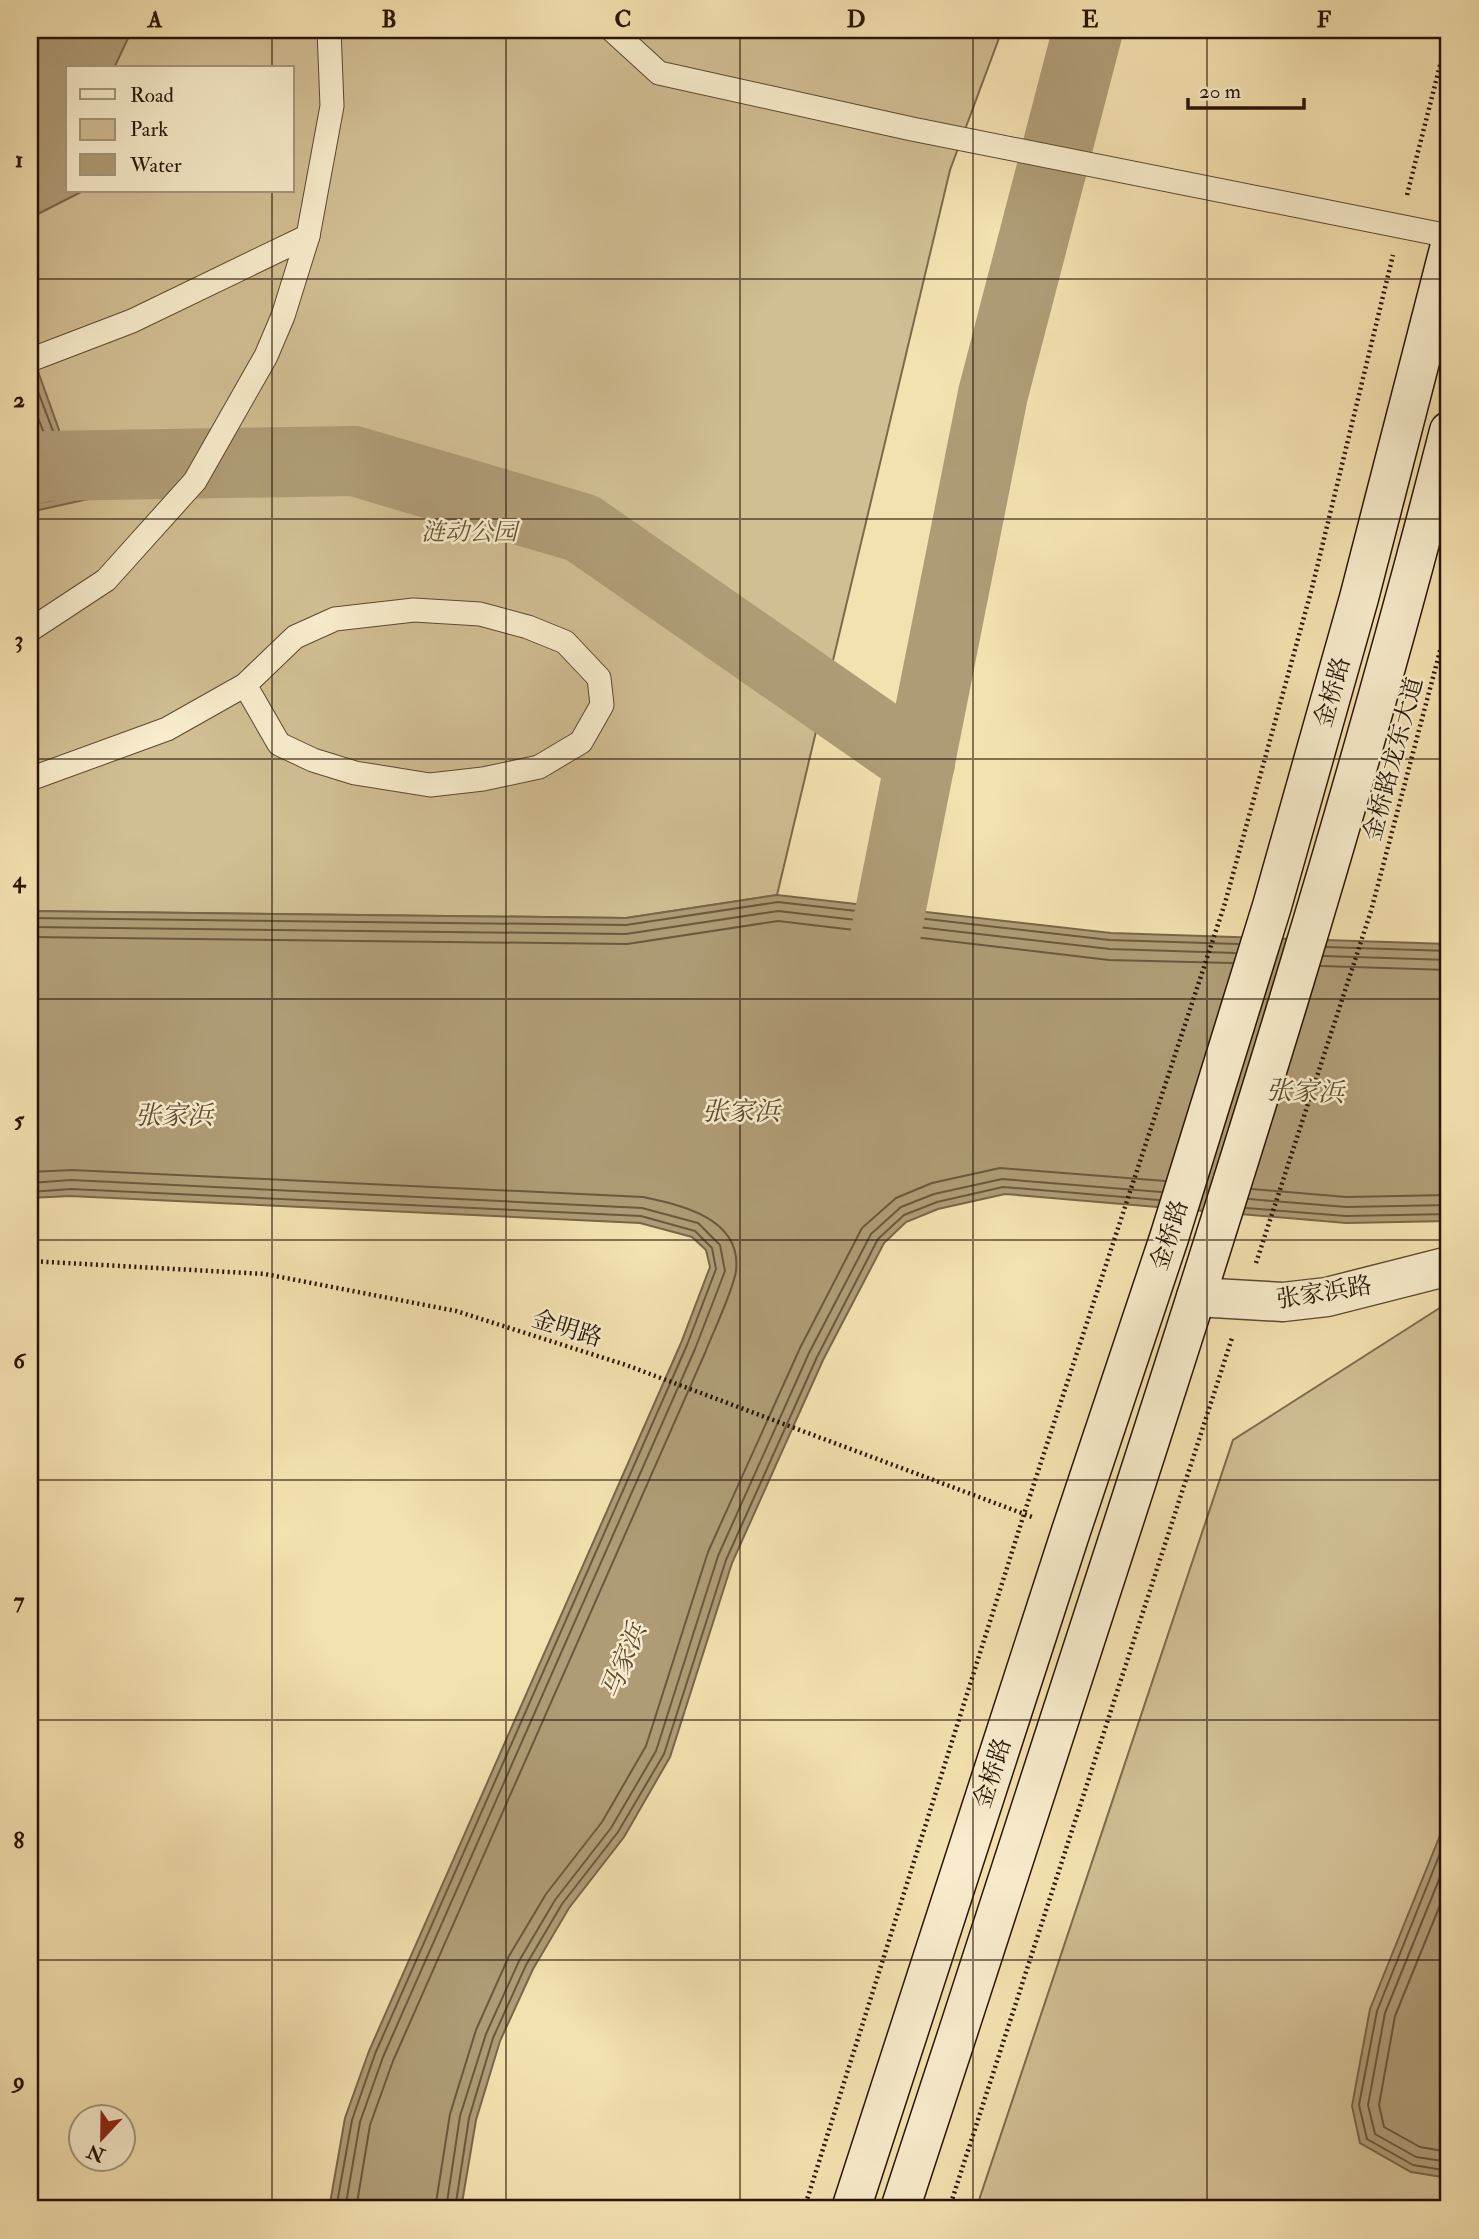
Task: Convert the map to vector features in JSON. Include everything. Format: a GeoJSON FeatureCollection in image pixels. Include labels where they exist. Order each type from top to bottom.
{"type":"FeatureCollection","features":[{"type":"Feature","properties":{"kind":"main road","name":"金桥路"},"geometry":{"type":"LineString","coordinates":[[851,2209],[1169,1238],[1272,906],[1359,598],[1449,248]]}},
{"type":"Feature","properties":{"kind":"main road","name":"金桥路"},"geometry":{"type":"LineString","coordinates":[[901,2209],[1196,1297],[1317,909],[1404,608],[1449,431]]}},
{"type":"Feature","properties":{"kind":"main road","name":"张家浜路"},"geometry":{"type":"LineString","coordinates":[[1196,1297],[1283,1302],[1327,1297],[1449,1266]]}},
{"type":"Feature","properties":{"kind":"lane"},"geometry":{"type":"LineString","coordinates":[[30,630],[106,580],[195,481],[266,356],[283,316],[308,236],[332,106],[329,30]]}},
{"type":"Feature","properties":{"kind":"lane"},"geometry":{"type":"LineString","coordinates":[[612,30],[659,73],[912,129],[1449,236]]}},
{"type":"Feature","properties":{"kind":"lane"},"geometry":{"type":"LineString","coordinates":[[32,360],[132,321],[308,236]]}},
{"type":"Feature","properties":{"kind":"lane"},"geometry":{"type":"LineString","coordinates":[[30,779],[167,729],[245,685],[295,638],[335,619],[414,610],[480,614],[528,627],[565,642],[599,678],[602,705],[581,742],[539,767],[483,779],[430,785],[355,773],[313,760],[279,744],[245,685]]}},
{"type":"Feature","properties":{"kind":"path"},"geometry":{"type":"LineString","coordinates":[[804,2209],[1024,1514],[1225,903],[1312,588],[1449,30]]}},
{"type":"Feature","properties":{"kind":"path","name":"金桥路龙东大道"},"geometry":{"type":"LineString","coordinates":[[949,2209],[1371,911],[1449,617]]}},
{"type":"Feature","properties":{"kind":"path","name":"金明路"},"geometry":{"type":"LineString","coordinates":[[30,1261],[265,1274],[456,1311],[626,1365],[1071,1531]]}},
{"type":"Feature","properties":{"kind":"green space","name":"涟动公园"},"geometry":{"type":"Polygon","coordinates":[[[30,30],[1002,30],[950,170],[777,895],[626,918],[30,911],[30,30]]]}},
{"type":"Feature","properties":{"kind":"green space"},"geometry":{"type":"Polygon","coordinates":[[[1449,1302],[1449,2209],[976,2209],[1233,1440],[1449,1302]]]}},
{"type":"Feature","properties":{"kind":"water"},"geometry":{"type":"Polygon","coordinates":[[[30,30],[132,30],[115,66],[66,66],[66,192],[81,192],[30,218],[30,30]]]}},
{"type":"Feature","properties":{"kind":"water"},"geometry":{"type":"Polygon","coordinates":[[[30,349],[72,466],[88,499],[30,512],[30,349]]]}},
{"type":"Feature","properties":{"kind":"water"},"geometry":{"type":"Polygon","coordinates":[[[777,895],[1111,933],[1449,944],[1449,1221],[1346,1223],[1005,1194],[938,1209],[906,1222],[884,1243],[823,1360],[732,1563],[670,1757],[624,1837],[569,1908],[533,1969],[500,2041],[476,2120],[461,2209],[329,2209],[345,2118],[369,2051],[681,1343],[710,1267],[706,1250],[692,1237],[640,1223],[70,1196],[30,1198],[30,911],[626,918],[777,895]]]}},
{"type":"Feature","properties":{"kind":"water"},"geometry":{"type":"Polygon","coordinates":[[[1449,1813],[1449,2178],[1411,2172],[1360,2143],[1352,2106],[1370,2009],[1449,1813]]]}},
{"type":"Feature","properties":{"kind":"waterway"},"geometry":{"type":"LineString","coordinates":[[872,1003],[993,394],[1088,30]]}},
{"type":"Feature","properties":{"kind":"waterway"},"geometry":{"type":"LineString","coordinates":[[30,470],[46,466],[354,461],[582,528],[920,763]]}},
{"type":"Feature","properties":{"kind":"water label","name":"张家浜"},"geometry":{"type":"Point","coordinates":[1305,1091]}},
{"type":"Feature","properties":{"kind":"water label","name":"张家浜"},"geometry":{"type":"Point","coordinates":[741,1111]}},
{"type":"Feature","properties":{"kind":"water label","name":"张家浜"},"geometry":{"type":"Point","coordinates":[174,1115]}},
{"type":"Feature","properties":{"kind":"water label","name":"马家浜"},"geometry":{"type":"Point","coordinates":[623,1661]}}]}
